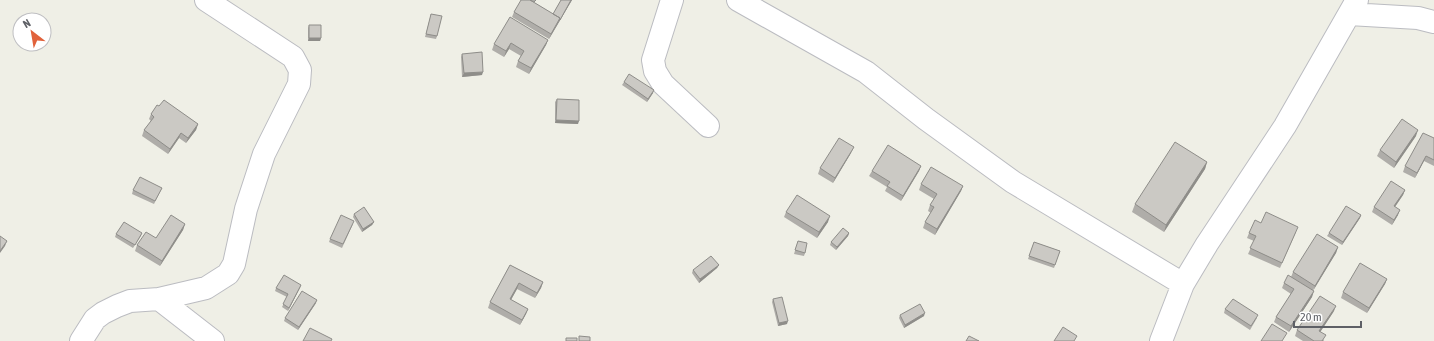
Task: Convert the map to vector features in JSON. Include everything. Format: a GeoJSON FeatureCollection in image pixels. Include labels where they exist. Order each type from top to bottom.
{"type":"FeatureCollection","features":[{"type":"Feature","properties":{"kind":"street"},"geometry":{"type":"LineString","coordinates":[[81,341],[95,319],[103,313],[130,301],[159,299],[206,288],[228,274],[234,264],[246,210],[264,154],[299,84],[300,70],[293,57],[206,0]]}},
{"type":"Feature","properties":{"kind":"street"},"geometry":{"type":"LineString","coordinates":[[672,0],[653,60],[655,71],[663,84],[693,110],[708,126]]}},
{"type":"Feature","properties":{"kind":"street"},"geometry":{"type":"LineString","coordinates":[[738,0],[866,72],[926,119],[1013,182],[1182,284]]}},
{"type":"Feature","properties":{"kind":"street"},"geometry":{"type":"LineString","coordinates":[[1161,341],[1182,284],[1286,126],[1353,7],[1434,22]]}},
{"type":"Feature","properties":{"kind":"street"},"geometry":{"type":"LineString","coordinates":[[159,299],[213,341]]}},
{"type":"Feature","properties":{"kind":"building"},"geometry":{"type":"Polygon","coordinates":[[[521,0],[530,0],[560,18],[551,34],[514,12],[521,0]]]}},
{"type":"Feature","properties":{"kind":"building"},"geometry":{"type":"Polygon","coordinates":[[[561,0],[571,0],[560,20],[560,18],[553,14],[561,0]]]}},
{"type":"Feature","properties":{"kind":"building"},"geometry":{"type":"Polygon","coordinates":[[[431,14],[442,16],[437,36],[426,34],[431,14]]]}},
{"type":"Feature","properties":{"kind":"building"},"geometry":{"type":"Polygon","coordinates":[[[510,17],[548,40],[531,68],[518,61],[524,51],[511,43],[506,51],[494,44],[510,17]]]}},
{"type":"Feature","properties":{"kind":"building"},"geometry":{"type":"Polygon","coordinates":[[[309,25],[321,25],[321,38],[309,38],[309,25]]]}},
{"type":"Feature","properties":{"kind":"building"},"geometry":{"type":"Polygon","coordinates":[[[482,52],[483,72],[464,73],[462,54],[482,52]]]}},
{"type":"Feature","properties":{"kind":"building"},"geometry":{"type":"Polygon","coordinates":[[[629,74],[654,90],[648,99],[624,82],[629,74]]]}},
{"type":"Feature","properties":{"kind":"building"},"geometry":{"type":"Polygon","coordinates":[[[557,99],[579,100],[579,121],[556,120],[557,99]]]}},
{"type":"Feature","properties":{"kind":"building"},"geometry":{"type":"Polygon","coordinates":[[[164,100],[198,124],[188,138],[181,133],[170,149],[144,130],[154,117],[151,114],[157,105],[159,106],[164,100]]]}},
{"type":"Feature","properties":{"kind":"building"},"geometry":{"type":"Polygon","coordinates":[[[1402,119],[1418,130],[1396,162],[1380,150],[1402,119]]]}},
{"type":"Feature","properties":{"kind":"building"},"geometry":{"type":"Polygon","coordinates":[[[1423,133],[1434,138],[1434,160],[1426,156],[1417,173],[1405,166],[1423,133]]]}},
{"type":"Feature","properties":{"kind":"building"},"geometry":{"type":"Polygon","coordinates":[[[839,138],[854,147],[835,178],[820,168],[839,138]]]}},
{"type":"Feature","properties":{"kind":"building"},"geometry":{"type":"Polygon","coordinates":[[[1175,142],[1207,162],[1166,225],[1135,204],[1175,142]]]}},
{"type":"Feature","properties":{"kind":"building"},"geometry":{"type":"Polygon","coordinates":[[[888,145],[921,166],[903,196],[887,186],[890,182],[872,171],[888,145]]]}},
{"type":"Feature","properties":{"kind":"building"},"geometry":{"type":"Polygon","coordinates":[[[931,167],[963,186],[937,229],[925,222],[934,207],[930,205],[937,194],[921,184],[931,167]]]}},
{"type":"Feature","properties":{"kind":"building"},"geometry":{"type":"Polygon","coordinates":[[[140,177],[162,188],[155,201],[133,190],[140,177]]]}},
{"type":"Feature","properties":{"kind":"building"},"geometry":{"type":"Polygon","coordinates":[[[1391,181],[1405,190],[1394,206],[1400,210],[1394,220],[1374,207],[1391,181]]]}},
{"type":"Feature","properties":{"kind":"building"},"geometry":{"type":"Polygon","coordinates":[[[797,195],[830,216],[819,232],[786,212],[797,195]]]}},
{"type":"Feature","properties":{"kind":"building"},"geometry":{"type":"Polygon","coordinates":[[[1346,206],[1361,215],[1343,242],[1329,233],[1346,206]]]}},
{"type":"Feature","properties":{"kind":"building"},"geometry":{"type":"Polygon","coordinates":[[[364,207],[374,222],[363,229],[354,214],[364,207]]]}},
{"type":"Feature","properties":{"kind":"building"},"geometry":{"type":"Polygon","coordinates":[[[1266,212],[1298,227],[1282,263],[1250,248],[1256,236],[1249,233],[1255,220],[1261,223],[1266,212]]]}},
{"type":"Feature","properties":{"kind":"building"},"geometry":{"type":"Polygon","coordinates":[[[171,215],[185,224],[162,261],[137,245],[146,232],[156,238],[171,215]]]}},
{"type":"Feature","properties":{"kind":"building"},"geometry":{"type":"Polygon","coordinates":[[[341,215],[354,221],[343,244],[330,239],[341,215]]]}},
{"type":"Feature","properties":{"kind":"building"},"geometry":{"type":"Polygon","coordinates":[[[124,222],[142,233],[135,245],[116,234],[124,222]]]}},
{"type":"Feature","properties":{"kind":"building"},"geometry":{"type":"Polygon","coordinates":[[[843,228],[849,233],[837,247],[831,242],[843,228]]]}},
{"type":"Feature","properties":{"kind":"building"},"geometry":{"type":"Polygon","coordinates":[[[1317,234],[1338,247],[1315,286],[1293,272],[1317,234]]]}},
{"type":"Feature","properties":{"kind":"building"},"geometry":{"type":"Polygon","coordinates":[[[0,236],[7,241],[0,251],[0,236]]]}},
{"type":"Feature","properties":{"kind":"building"},"geometry":{"type":"Polygon","coordinates":[[[798,241],[807,243],[805,253],[795,250],[798,241]]]}},
{"type":"Feature","properties":{"kind":"building"},"geometry":{"type":"Polygon","coordinates":[[[1034,242],[1060,251],[1055,265],[1029,256],[1034,242]]]}},
{"type":"Feature","properties":{"kind":"building"},"geometry":{"type":"Polygon","coordinates":[[[711,256],[719,265],[700,279],[693,270],[711,256]]]}},
{"type":"Feature","properties":{"kind":"building"},"geometry":{"type":"Polygon","coordinates":[[[1360,263],[1387,279],[1369,308],[1343,292],[1360,263]]]}},
{"type":"Feature","properties":{"kind":"building"},"geometry":{"type":"Polygon","coordinates":[[[510,265],[543,282],[537,293],[519,283],[510,299],[528,309],[522,320],[490,302],[510,265]]]}},
{"type":"Feature","properties":{"kind":"building"},"geometry":{"type":"Polygon","coordinates":[[[284,275],[301,285],[289,308],[283,304],[288,294],[276,288],[284,275]]]}},
{"type":"Feature","properties":{"kind":"building"},"geometry":{"type":"Polygon","coordinates":[[[1288,275],[1314,291],[1291,326],[1276,317],[1294,289],[1284,283],[1288,275]]]}},
{"type":"Feature","properties":{"kind":"building"},"geometry":{"type":"Polygon","coordinates":[[[302,291],[317,300],[299,327],[285,318],[302,291]]]}},
{"type":"Feature","properties":{"kind":"building"},"geometry":{"type":"Polygon","coordinates":[[[1320,296],[1336,306],[1319,331],[1326,335],[1322,341],[1314,341],[1297,330],[1320,296]]]}},
{"type":"Feature","properties":{"kind":"building"},"geometry":{"type":"Polygon","coordinates":[[[782,297],[788,321],[779,323],[773,299],[782,297]]]}},
{"type":"Feature","properties":{"kind":"building"},"geometry":{"type":"Polygon","coordinates":[[[1233,299],[1258,315],[1251,326],[1225,309],[1233,299]]]}},
{"type":"Feature","properties":{"kind":"building"},"geometry":{"type":"Polygon","coordinates":[[[920,304],[925,313],[905,325],[900,315],[920,304]]]}},
{"type":"Feature","properties":{"kind":"building"},"geometry":{"type":"Polygon","coordinates":[[[1272,324],[1287,333],[1282,341],[1261,341],[1272,324]]]}},
{"type":"Feature","properties":{"kind":"building"},"geometry":{"type":"Polygon","coordinates":[[[1063,327],[1077,336],[1074,341],[1054,341],[1063,327]]]}},
{"type":"Feature","properties":{"kind":"building"},"geometry":{"type":"Polygon","coordinates":[[[310,328],[332,339],[331,341],[303,341],[310,328]]]}},
{"type":"Feature","properties":{"kind":"building"},"geometry":{"type":"Polygon","coordinates":[[[579,336],[590,337],[590,341],[579,341],[579,336]]]}},
{"type":"Feature","properties":{"kind":"building"},"geometry":{"type":"Polygon","coordinates":[[[969,336],[979,341],[966,341],[969,336]]]}},
{"type":"Feature","properties":{"kind":"building"},"geometry":{"type":"Polygon","coordinates":[[[566,338],[577,338],[577,341],[566,341],[566,338]]]}}]}
